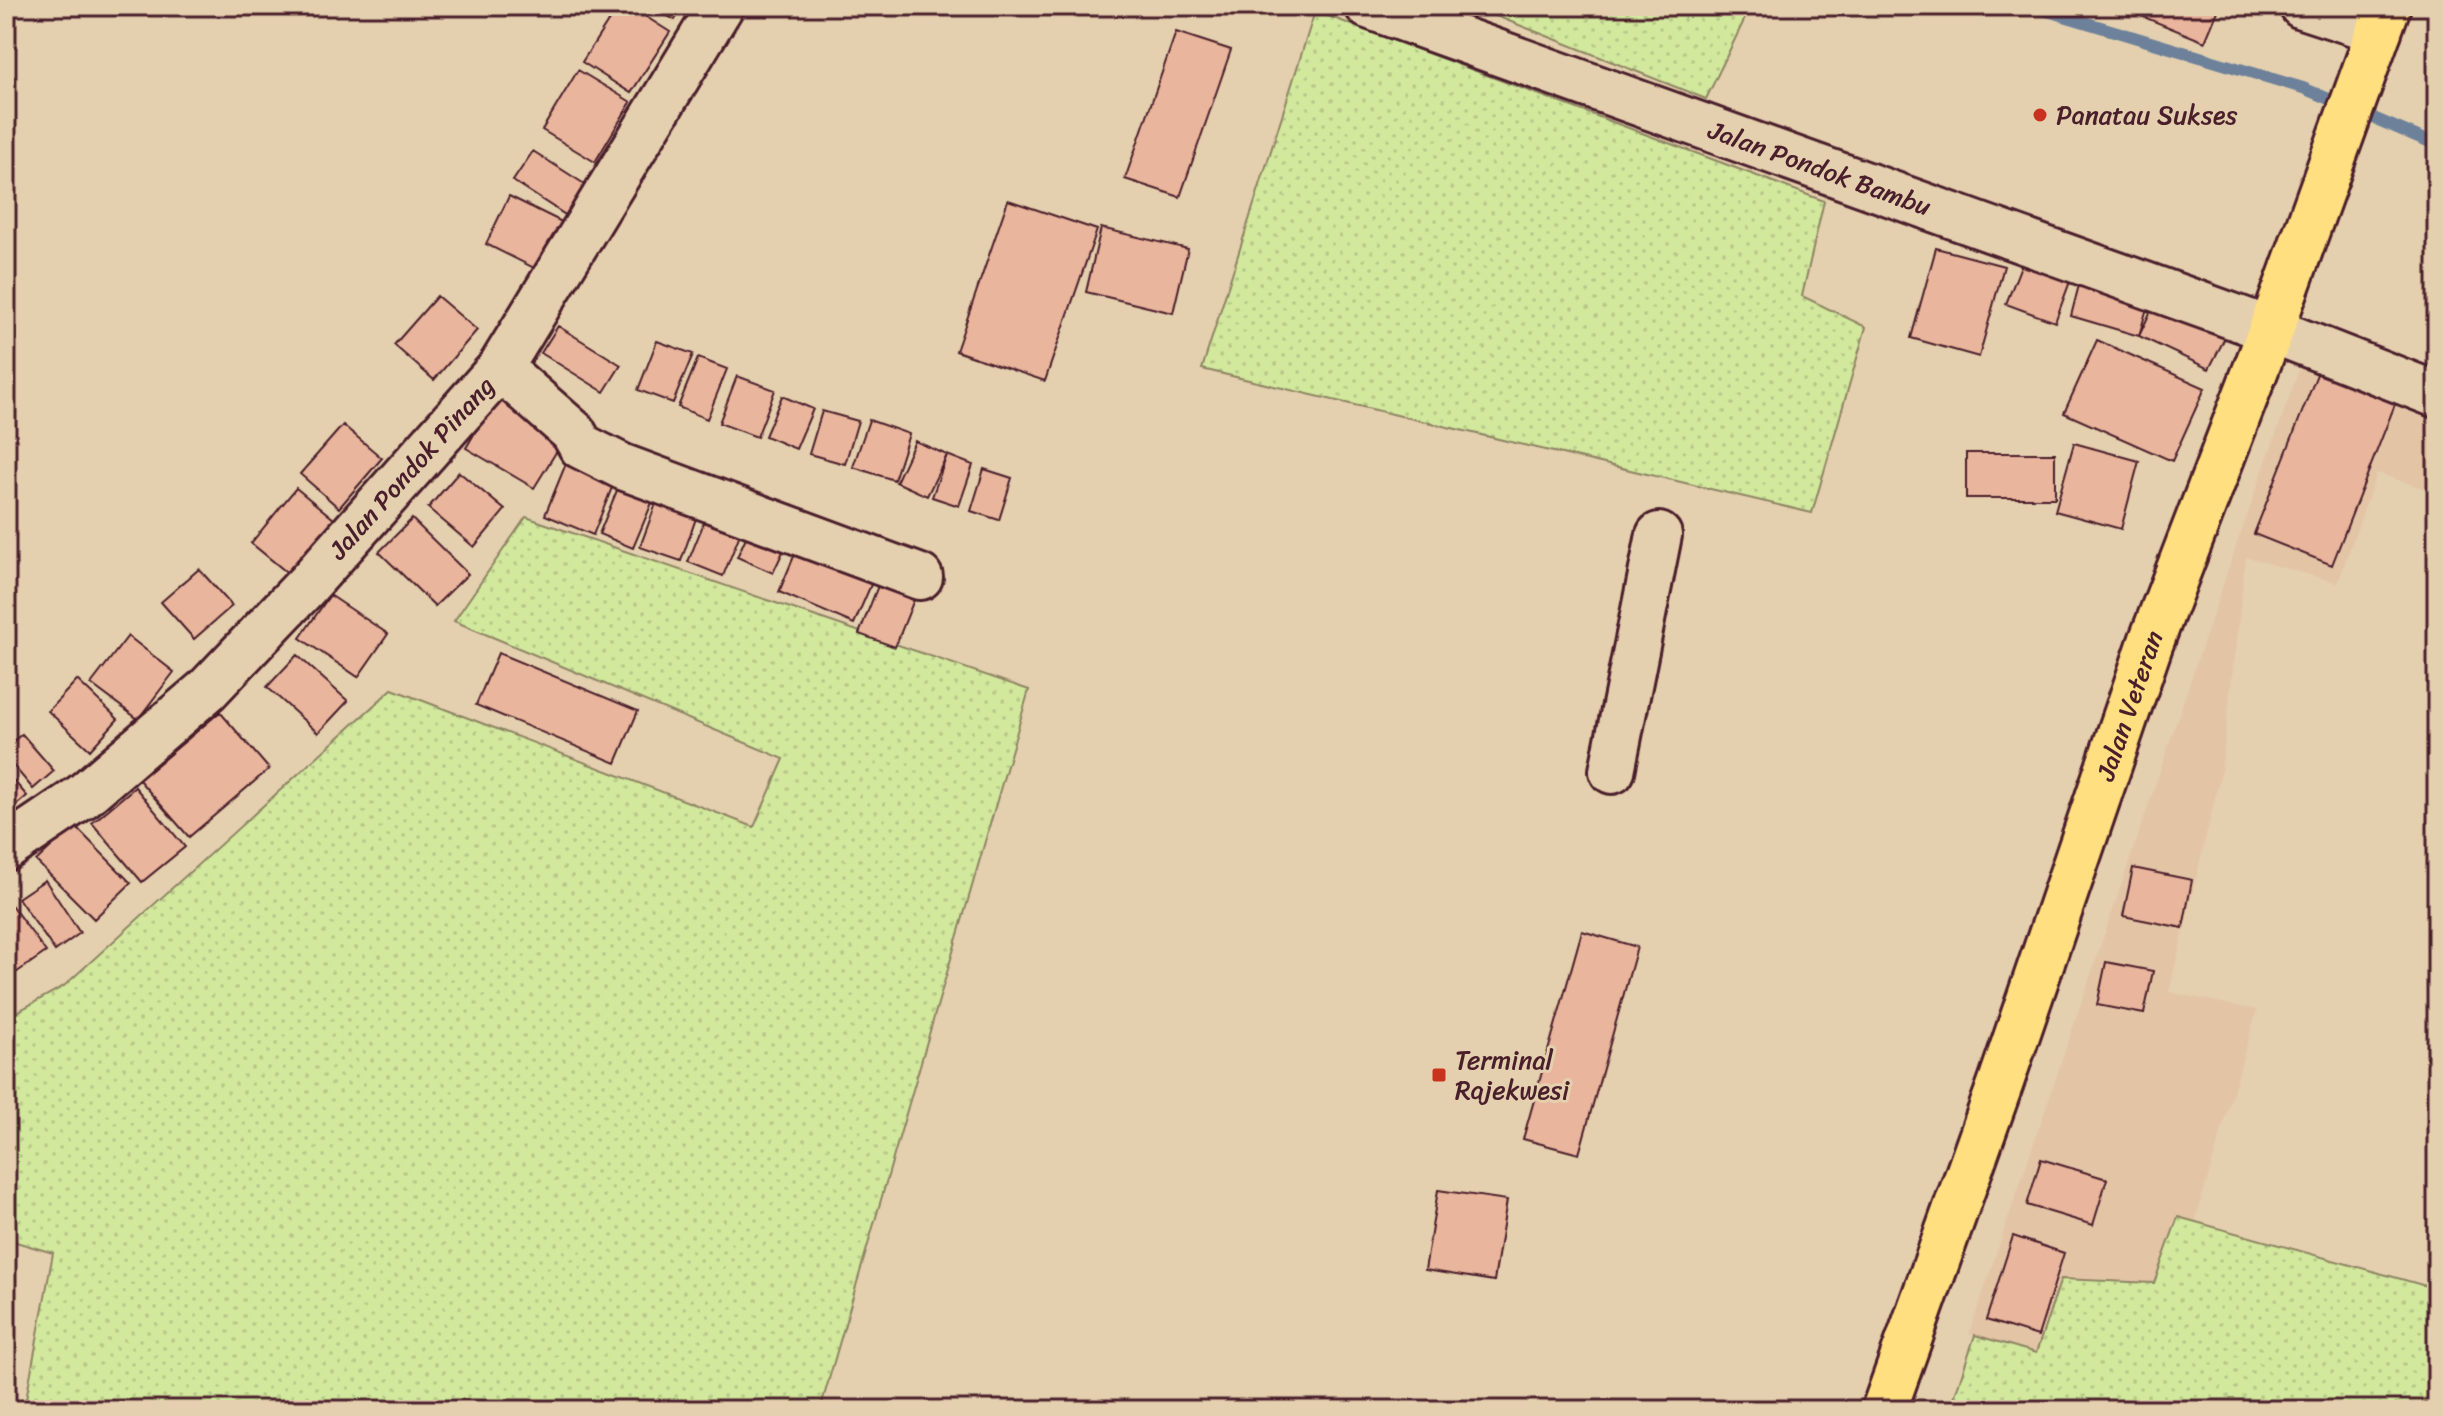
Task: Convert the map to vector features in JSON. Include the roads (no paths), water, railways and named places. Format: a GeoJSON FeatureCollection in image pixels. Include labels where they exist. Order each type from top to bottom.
{"type":"FeatureCollection","features":[{"type":"Feature","properties":{"kind":"main road","name":"Jalan Veteran"},"geometry":{"type":"LineString","coordinates":[[1884,1410],[1996,1097],[2151,642],[2271,330],[2380,29]]}},
{"type":"Feature","properties":{"kind":"street","name":"Jalan Pondok Pinang"},"geometry":{"type":"LineString","coordinates":[[6,848],[83,796],[207,690],[307,585],[500,368],[721,6]]}},
{"type":"Feature","properties":{"kind":"street","name":"Jalan Pondok Bambu"},"geometry":{"type":"LineString","coordinates":[[1368,6],[2271,330],[2437,395]]}},
{"type":"Feature","properties":{"kind":"street"},"geometry":{"type":"LineString","coordinates":[[2302,6],[2380,29]]}},
{"type":"Feature","properties":{"kind":"street"},"geometry":{"type":"LineString","coordinates":[[500,368],[573,432],[581,446],[623,467],[920,577]]}},
{"type":"Feature","properties":{"kind":"street"},"geometry":{"type":"LineString","coordinates":[[1612,771],[1659,535]]}},
{"type":"Feature","properties":{"kind":"waterway"},"geometry":{"type":"LineString","coordinates":[[2031,6],[2303,88],[2437,145]]}},
{"type":"Feature","properties":{"kind":"place","name":"Panatau Sukses"},"geometry":{"type":"Point","coordinates":[2040,115]}},
{"type":"Feature","properties":{"kind":"place","name":"Terminal Rajekwesi"},"geometry":{"type":"Point","coordinates":[1439,1075]}}]}
